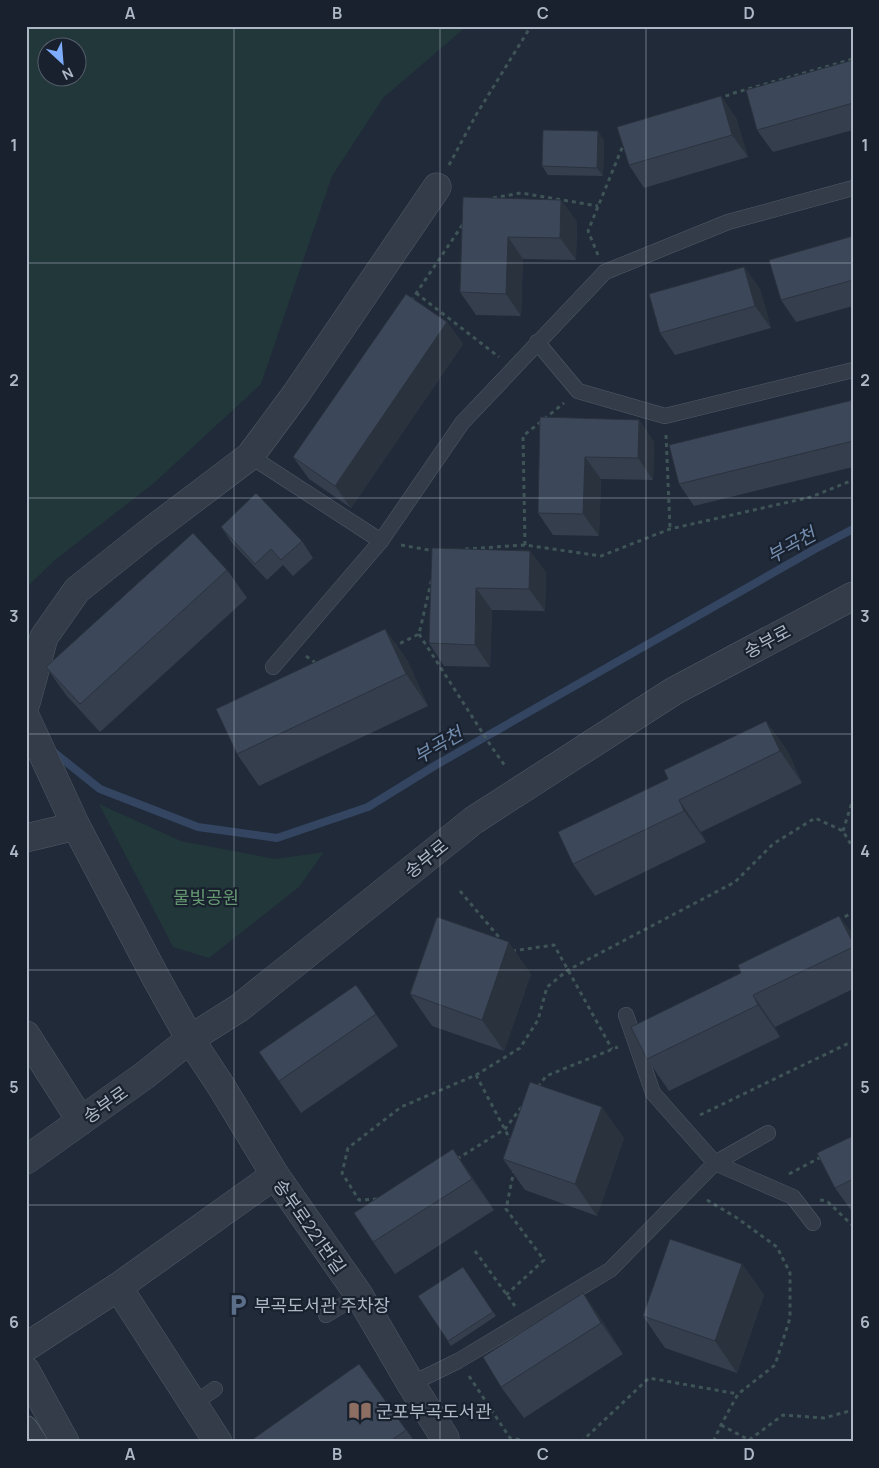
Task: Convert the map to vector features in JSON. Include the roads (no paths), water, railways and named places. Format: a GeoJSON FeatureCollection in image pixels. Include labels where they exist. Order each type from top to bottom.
{"type":"FeatureCollection","features":[{"type":"Feature","properties":{"kind":"street"},"geometry":{"type":"LineString","coordinates":[[26,703],[44,637],[77,590],[250,456],[296,394],[437,187]]}},
{"type":"Feature","properties":{"kind":"street","name":"송부로"},"geometry":{"type":"LineString","coordinates":[[26,1160],[145,1075],[190,1039],[239,1008],[474,820],[674,691],[853,596]]}},
{"type":"Feature","properties":{"kind":"street","name":"송부로221번길"},"geometry":{"type":"LineString","coordinates":[[26,718],[76,826],[190,1039],[275,1175],[358,1295],[446,1440]]}},
{"type":"Feature","properties":{"kind":"street"},"geometry":{"type":"LineString","coordinates":[[26,838],[76,826]]}},
{"type":"Feature","properties":{"kind":"street"},"geometry":{"type":"LineString","coordinates":[[26,1035],[81,1121]]}},
{"type":"Feature","properties":{"kind":"street"},"geometry":{"type":"LineString","coordinates":[[26,1347],[118,1287],[275,1175]]}},
{"type":"Feature","properties":{"kind":"street"},"geometry":{"type":"LineString","coordinates":[[118,1287],[204,1396],[218,1442]]}},
{"type":"Feature","properties":{"kind":"street"},"geometry":{"type":"LineString","coordinates":[[26,1370],[65,1442]]}},
{"type":"Feature","properties":{"kind":"street"},"geometry":{"type":"LineString","coordinates":[[26,1427],[36,1442]]}},
{"type":"Feature","properties":{"kind":"lane"},"geometry":{"type":"LineString","coordinates":[[273,667],[381,541],[462,423],[605,272],[728,222],[853,188]]}},
{"type":"Feature","properties":{"kind":"lane"},"geometry":{"type":"LineString","coordinates":[[537,342],[578,392],[665,416],[853,370]]}},
{"type":"Feature","properties":{"kind":"lane"},"geometry":{"type":"LineString","coordinates":[[250,456],[381,541]]}},
{"type":"Feature","properties":{"kind":"lane"},"geometry":{"type":"LineString","coordinates":[[626,1015],[653,1092],[716,1163],[793,1196],[813,1223]]}},
{"type":"Feature","properties":{"kind":"lane"},"geometry":{"type":"LineString","coordinates":[[411,1384],[458,1361],[610,1270],[716,1163],[768,1133]]}},
{"type":"Feature","properties":{"kind":"lane"},"geometry":{"type":"LineString","coordinates":[[326,1315],[358,1295]]}},
{"type":"Feature","properties":{"kind":"waterway","name":"부곡천"},"geometry":{"type":"LineString","coordinates":[[51,750],[100,789],[198,827],[277,838],[368,807],[436,765],[853,529]]}},
{"type":"Feature","properties":{"kind":"place","name":"부곡도서관 주차장"},"geometry":{"type":"Point","coordinates":[238,1305]}},
{"type":"Feature","properties":{"kind":"place","name":"군포부곡도서관"},"geometry":{"type":"Point","coordinates":[360,1411]}},
{"type":"Feature","properties":{"kind":"park label","name":"물빛공원"},"geometry":{"type":"Point","coordinates":[206,897]}}]}
